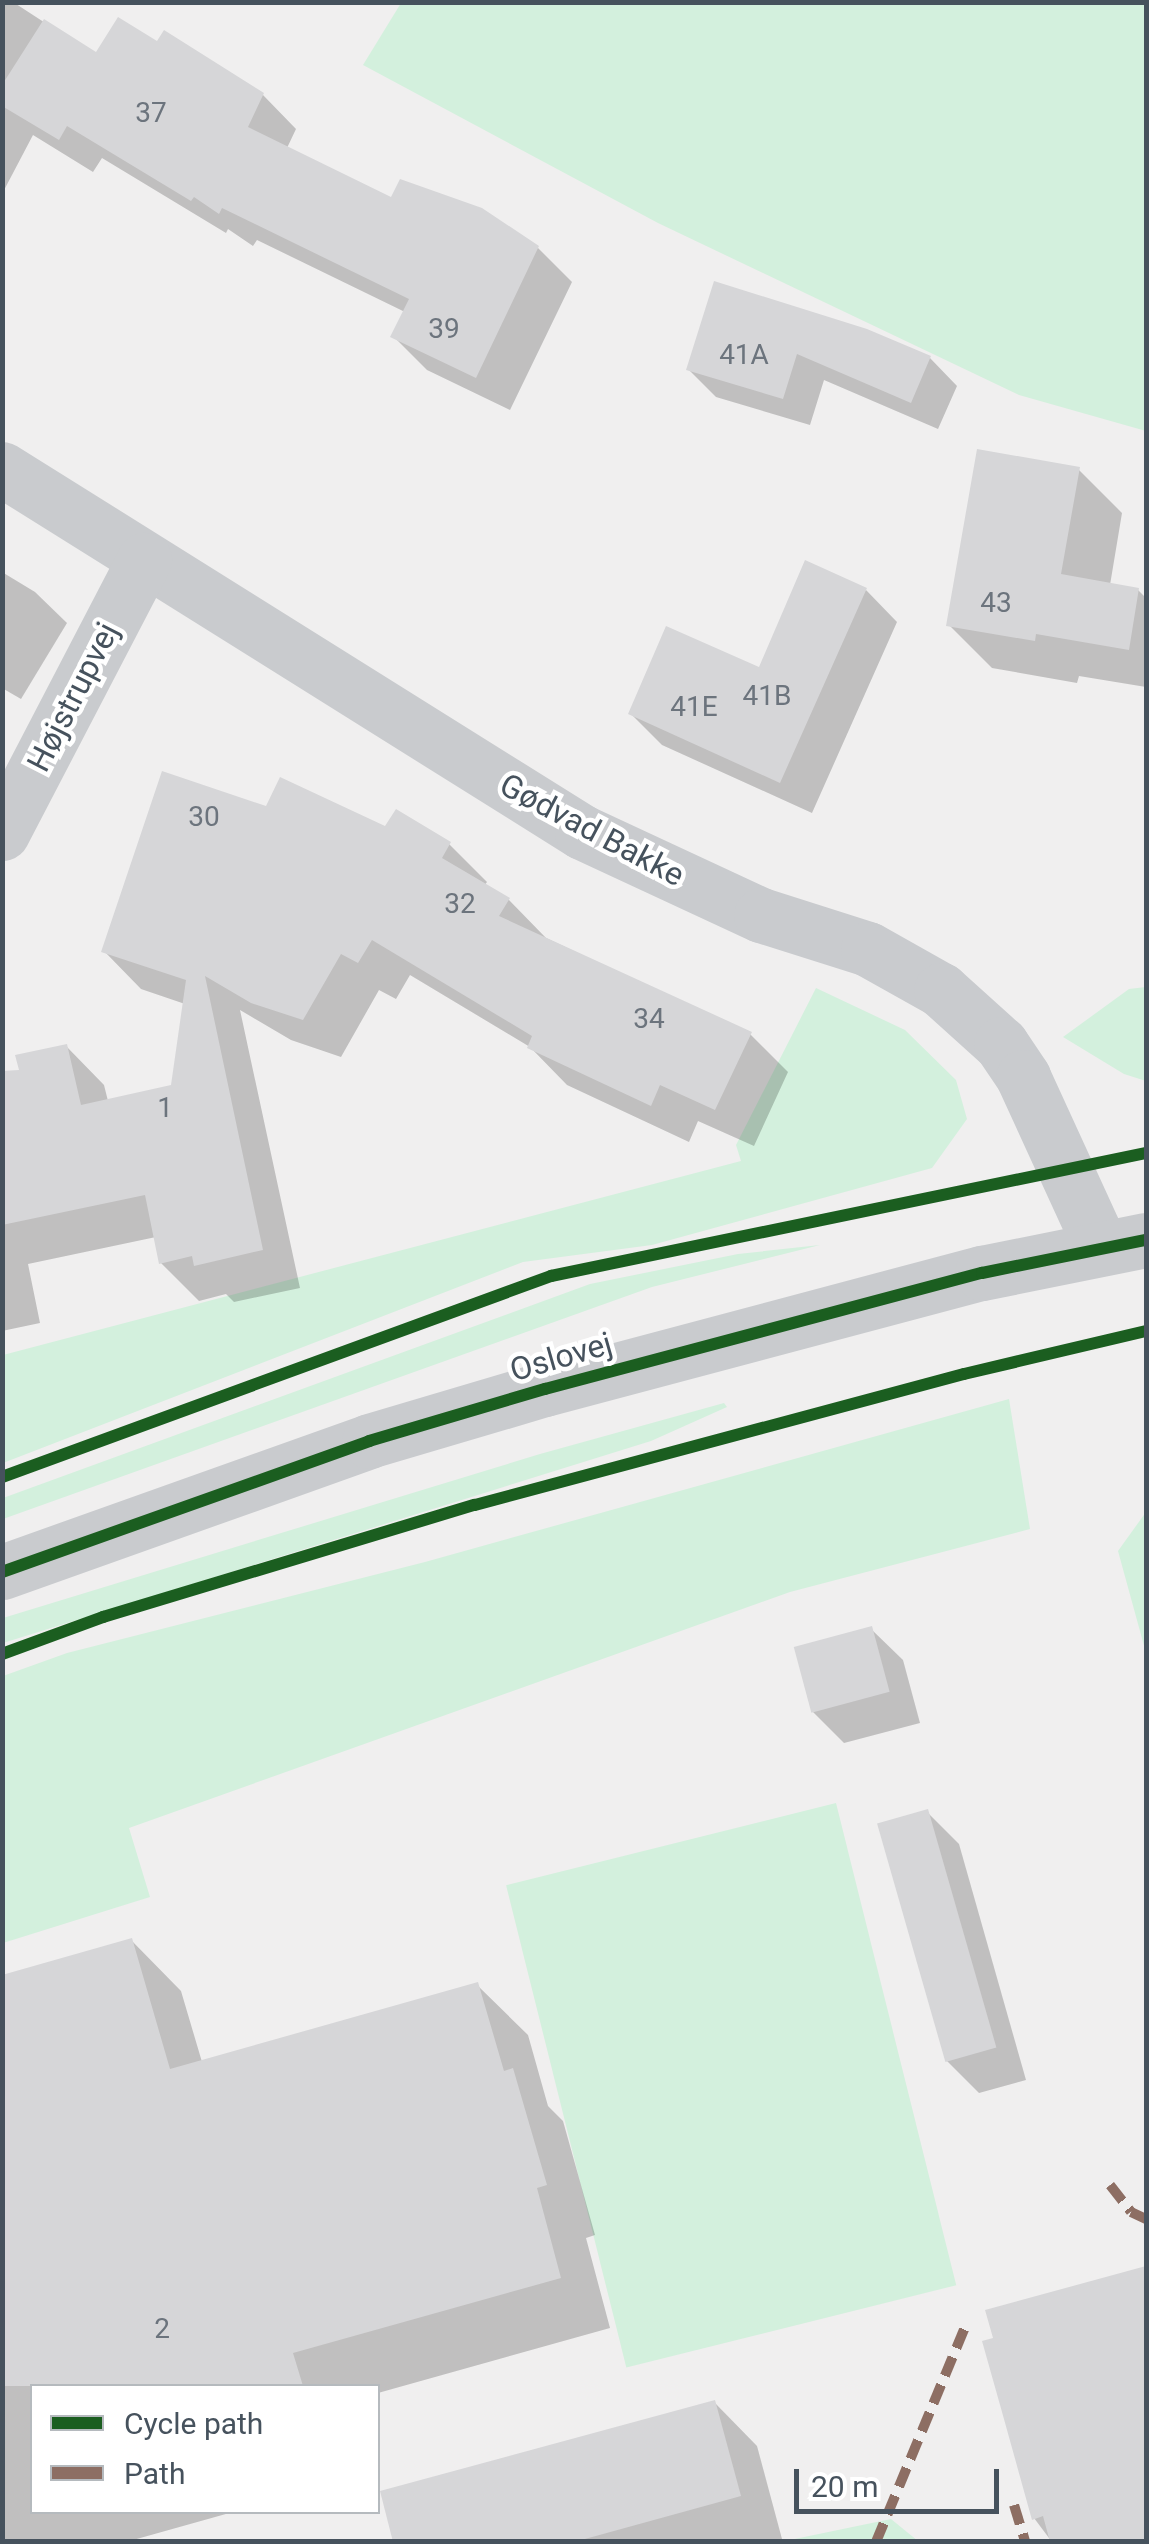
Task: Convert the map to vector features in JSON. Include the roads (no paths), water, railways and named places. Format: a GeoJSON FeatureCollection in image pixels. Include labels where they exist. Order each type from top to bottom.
{"type":"FeatureCollection","features":[{"type":"Feature","properties":{"kind":"street","name":"Gødvad Bakke"},"geometry":{"type":"LineString","coordinates":[[2,469],[582,832],[762,915],[868,949],[941,990],[1001,1044],[1124,1243]]}},
{"type":"Feature","properties":{"kind":"street","name":"Højstrupvej"},"geometry":{"type":"LineString","coordinates":[[2,833],[144,560]]}},
{"type":"Feature","properties":{"kind":"street","name":"Oslovej"},"geometry":{"type":"LineString","coordinates":[[2,1572],[368,1442],[474,1410],[824,1314],[1124,1243]]}}]}
